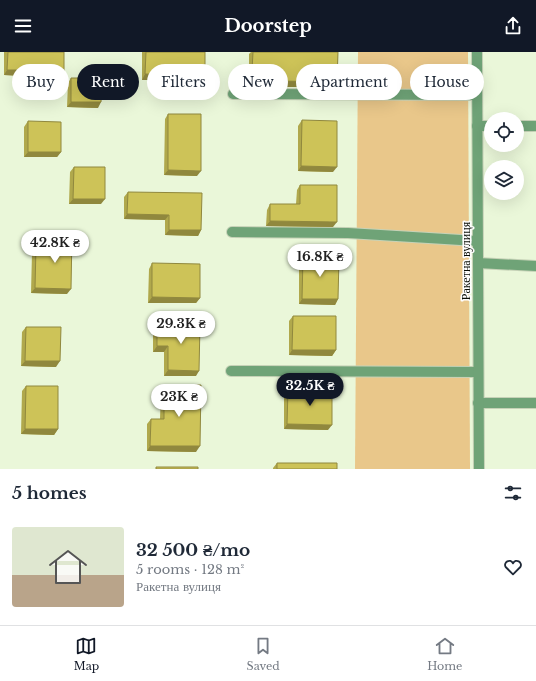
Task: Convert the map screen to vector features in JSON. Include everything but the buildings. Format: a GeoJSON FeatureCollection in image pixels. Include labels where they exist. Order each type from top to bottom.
{"type":"FeatureCollection","features":[{"type":"Feature","properties":{"kind":"street","name":"Ракетна вулиця"},"geometry":{"type":"LineString","coordinates":[[477,52],[477,64]]}},
{"type":"Feature","properties":{"kind":"street"},"geometry":{"type":"LineString","coordinates":[[288,94],[410,95]]}},
{"type":"Feature","properties":{"kind":"street","name":"Ракетна вулиця"},"geometry":{"type":"LineString","coordinates":[[477,100],[479,469]]}},
{"type":"Feature","properties":{"kind":"street"},"geometry":{"type":"LineString","coordinates":[[477,126],[484,126]]}},
{"type":"Feature","properties":{"kind":"street"},"geometry":{"type":"LineString","coordinates":[[524,126],[536,126]]}},
{"type":"Feature","properties":{"kind":"street"},"geometry":{"type":"LineString","coordinates":[[232,232],[348,233],[477,241]]}},
{"type":"Feature","properties":{"kind":"street"},"geometry":{"type":"LineString","coordinates":[[478,263],[536,266]]}},
{"type":"Feature","properties":{"kind":"street"},"geometry":{"type":"LineString","coordinates":[[231,371],[478,372]]}},
{"type":"Feature","properties":{"kind":"street"},"geometry":{"type":"LineString","coordinates":[[478,404],[536,403]]}},
{"type":"Feature","properties":{"kind":"shaded area"},"geometry":{"type":"Polygon","coordinates":[[[358,52],[468,52],[468,64],[410,64],[410,100],[468,100],[470,469],[355,469],[358,100],[402,100],[402,64],[358,64],[358,52]]]}}]}
